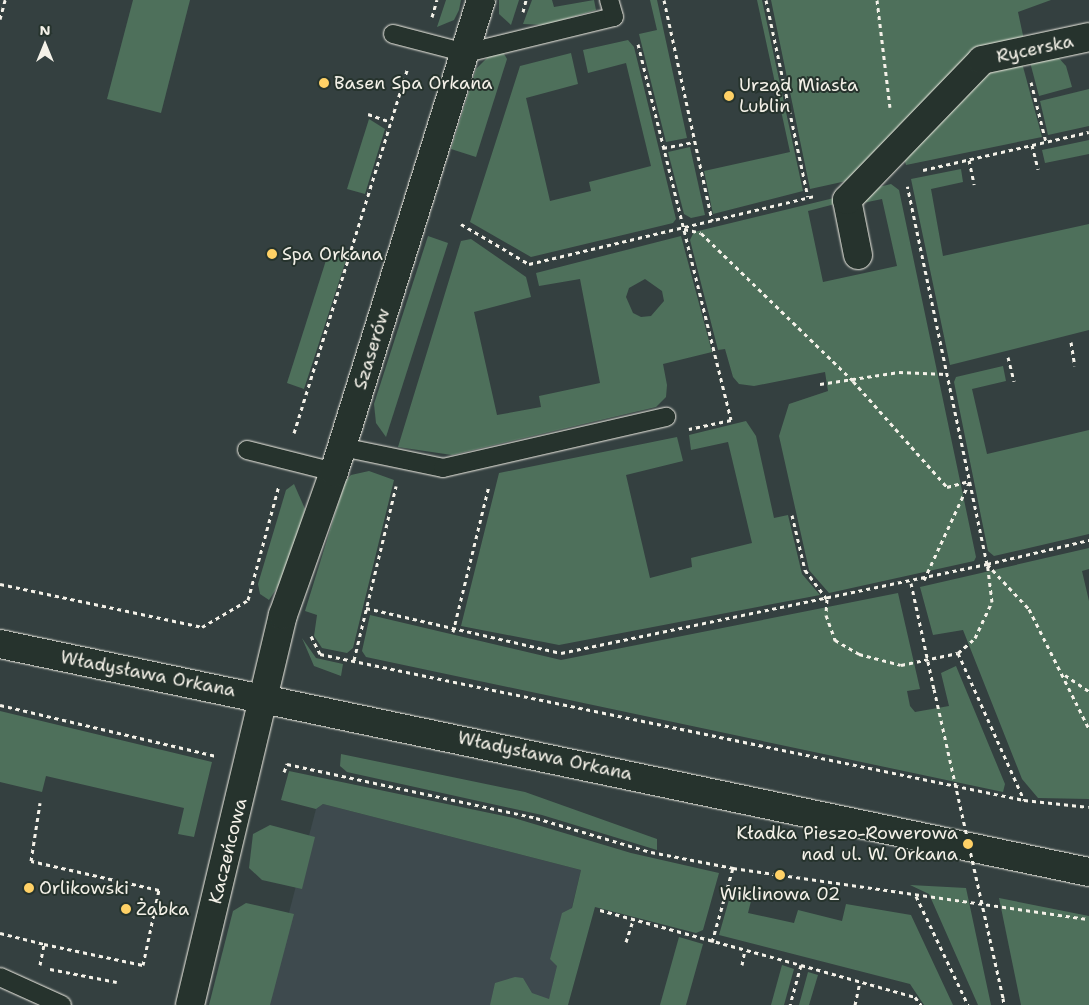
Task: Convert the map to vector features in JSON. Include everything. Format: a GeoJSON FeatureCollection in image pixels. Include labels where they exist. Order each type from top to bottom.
{"type":"FeatureCollection","features":[{"type":"Feature","properties":{"kind":"street","name":"Szaserów"},"geometry":{"type":"LineString","coordinates":[[264,698],[283,615],[334,472],[481,0]]}},
{"type":"Feature","properties":{"kind":"street","name":"Rycerska"},"geometry":{"type":"LineString","coordinates":[[896,147],[982,60],[1089,37]]}},
{"type":"Feature","properties":{"kind":"street"},"geometry":{"type":"LineString","coordinates":[[858,255],[848,200],[896,147]]}},
{"type":"Feature","properties":{"kind":"street","name":"Władysława Orkana"},"geometry":{"type":"LineString","coordinates":[[0,644],[1089,872]]}},
{"type":"Feature","properties":{"kind":"street","name":"Kaczeńcowa"},"geometry":{"type":"LineString","coordinates":[[190,1005],[264,698]]}},
{"type":"Feature","properties":{"kind":"lane"},"geometry":{"type":"LineString","coordinates":[[393,34],[466,53],[614,17],[610,0]]}},
{"type":"Feature","properties":{"kind":"lane"},"geometry":{"type":"LineString","coordinates":[[342,446],[443,468],[666,417]]}},
{"type":"Feature","properties":{"kind":"lane"},"geometry":{"type":"LineString","coordinates":[[247,450],[334,472]]}},
{"type":"Feature","properties":{"kind":"lane"},"geometry":{"type":"LineString","coordinates":[[0,977],[62,1005]]}},
{"type":"Feature","properties":{"kind":"path"},"geometry":{"type":"LineString","coordinates":[[0,19],[5,0]]}},
{"type":"Feature","properties":{"kind":"path"},"geometry":{"type":"LineString","coordinates":[[664,0],[712,221]]}},
{"type":"Feature","properties":{"kind":"path"},"geometry":{"type":"LineString","coordinates":[[766,0],[808,197]]}},
{"type":"Feature","properties":{"kind":"path"},"geometry":{"type":"LineString","coordinates":[[792,515],[805,570],[827,600],[826,615],[835,640],[860,654],[902,665],[927,658],[958,653],[975,638],[992,602],[987,564],[904,174],[896,147],[877,0]]}},
{"type":"Feature","properties":{"kind":"path"},"geometry":{"type":"LineString","coordinates":[[0,584],[202,627],[248,600],[286,459],[416,40]]}},
{"type":"Feature","properties":{"kind":"path"},"geometry":{"type":"LineString","coordinates":[[638,44],[662,148],[731,420],[684,430]]}},
{"type":"Feature","properties":{"kind":"path"},"geometry":{"type":"LineString","coordinates":[[1024,51],[1046,142]]}},
{"type":"Feature","properties":{"kind":"path"},"geometry":{"type":"LineString","coordinates":[[368,114],[391,122]]}},
{"type":"Feature","properties":{"kind":"path"},"geometry":{"type":"LineString","coordinates":[[904,174],[1089,132]]}},
{"type":"Feature","properties":{"kind":"path"},"geometry":{"type":"LineString","coordinates":[[662,148],[694,142]]}},
{"type":"Feature","properties":{"kind":"path"},"geometry":{"type":"LineString","coordinates":[[1032,145],[1038,169]]}},
{"type":"Feature","properties":{"kind":"path"},"geometry":{"type":"LineString","coordinates":[[969,160],[974,184]]}},
{"type":"Feature","properties":{"kind":"path"},"geometry":{"type":"LineString","coordinates":[[462,224],[529,264],[861,186]]}},
{"type":"Feature","properties":{"kind":"path"},"geometry":{"type":"LineString","coordinates":[[683,228],[701,233],[853,381],[947,487],[970,481]]}},
{"type":"Feature","properties":{"kind":"path"},"geometry":{"type":"LineString","coordinates":[[1071,342],[1075,366]]}},
{"type":"Feature","properties":{"kind":"path"},"geometry":{"type":"LineString","coordinates":[[1008,357],[1014,381]]}},
{"type":"Feature","properties":{"kind":"path"},"geometry":{"type":"LineString","coordinates":[[820,384],[853,381],[899,372],[946,374]]}},
{"type":"Feature","properties":{"kind":"path"},"geometry":{"type":"LineString","coordinates":[[453,632],[490,480]]}},
{"type":"Feature","properties":{"kind":"path"},"geometry":{"type":"LineString","coordinates":[[924,580],[970,481]]}},
{"type":"Feature","properties":{"kind":"path"},"geometry":{"type":"LineString","coordinates":[[354,660],[396,484]]}},
{"type":"Feature","properties":{"kind":"path"},"geometry":{"type":"LineString","coordinates":[[366,608],[453,632],[561,653],[911,583],[1089,540]]}},
{"type":"Feature","properties":{"kind":"path"},"geometry":{"type":"LineString","coordinates":[[987,564],[1029,609],[1064,674],[1089,730]]}},
{"type":"Feature","properties":{"kind":"path"},"geometry":{"type":"LineString","coordinates":[[911,583],[1004,1005]]}},
{"type":"Feature","properties":{"kind":"path"},"geometry":{"type":"LineString","coordinates":[[309,632],[320,654],[1024,800],[1089,806]]}},
{"type":"Feature","properties":{"kind":"path"},"geometry":{"type":"LineString","coordinates":[[958,653],[1024,800]]}},
{"type":"Feature","properties":{"kind":"path"},"geometry":{"type":"LineString","coordinates":[[1064,674],[1089,691]]}},
{"type":"Feature","properties":{"kind":"path"},"geometry":{"type":"LineString","coordinates":[[0,705],[219,757]]}},
{"type":"Feature","properties":{"kind":"path"},"geometry":{"type":"LineString","coordinates":[[284,772],[287,764],[536,818],[651,852],[733,868],[916,896],[1009,904],[1089,919]]}},
{"type":"Feature","properties":{"kind":"path"},"geometry":{"type":"LineString","coordinates":[[0,933],[143,964],[159,890],[31,861],[40,803]]}},
{"type":"Feature","properties":{"kind":"path"},"geometry":{"type":"LineString","coordinates":[[712,942],[733,868]]}},
{"type":"Feature","properties":{"kind":"path"},"geometry":{"type":"LineString","coordinates":[[916,896],[968,1005]]}},
{"type":"Feature","properties":{"kind":"path"},"geometry":{"type":"LineString","coordinates":[[600,910],[915,997],[921,1005]]}},
{"type":"Feature","properties":{"kind":"path"},"geometry":{"type":"LineString","coordinates":[[626,942],[633,920]]}},
{"type":"Feature","properties":{"kind":"path"},"geometry":{"type":"LineString","coordinates":[[44,944],[39,970],[58,968],[117,982]]}},
{"type":"Feature","properties":{"kind":"path"},"geometry":{"type":"LineString","coordinates":[[742,965],[745,950]]}},
{"type":"Feature","properties":{"kind":"path"},"geometry":{"type":"LineString","coordinates":[[790,1005],[801,965]]}},
{"type":"Feature","properties":{"kind":"path"},"geometry":{"type":"LineString","coordinates":[[855,1005],[860,982]]}},
{"type":"Feature","properties":{"kind":"shaded area"},"geometry":{"type":"Polygon","coordinates":[[[323,804],[581,870],[548,1005],[265,1005],[316,809],[323,804]]]}},
{"type":"Feature","properties":{"kind":"green space"},"geometry":{"type":"Polygon","coordinates":[[[133,0],[190,0],[161,113],[107,99],[133,0]]]}},
{"type":"Feature","properties":{"kind":"green space"},"geometry":{"type":"Polygon","coordinates":[[[446,0],[461,0],[459,10],[454,20],[437,27],[446,0]]]}},
{"type":"Feature","properties":{"kind":"green space"},"geometry":{"type":"Polygon","coordinates":[[[499,0],[519,0],[511,25],[499,14],[499,0]]]}},
{"type":"Feature","properties":{"kind":"green space"},"geometry":{"type":"Polygon","coordinates":[[[532,0],[552,0],[554,7],[594,0],[596,10],[545,25],[523,24],[532,0]]]}},
{"type":"Feature","properties":{"kind":"green space"},"geometry":{"type":"Polygon","coordinates":[[[650,0],[657,0],[687,138],[666,142],[639,34],[657,30],[650,0]]]}},
{"type":"Feature","properties":{"kind":"green space"},"geometry":{"type":"Polygon","coordinates":[[[757,0],[762,0],[803,191],[713,214],[704,171],[790,152],[757,0]]]}},
{"type":"Feature","properties":{"kind":"green space"},"geometry":{"type":"Polygon","coordinates":[[[771,0],[1051,0],[1018,12],[1024,40],[860,178],[810,189],[771,0]]]}},
{"type":"Feature","properties":{"kind":"green space"},"geometry":{"type":"Polygon","coordinates":[[[628,40],[634,47],[676,219],[673,223],[531,257],[470,222],[520,66],[571,53],[578,84],[526,98],[550,201],[591,191],[589,182],[651,166],[626,63],[588,73],[583,50],[628,40]]]}},
{"type":"Feature","properties":{"kind":"green space"},"geometry":{"type":"Polygon","coordinates":[[[503,52],[507,59],[476,157],[451,149],[476,69],[490,55],[503,52]]]}},
{"type":"Feature","properties":{"kind":"green space"},"geometry":{"type":"Polygon","coordinates":[[[1057,56],[1066,66],[1072,87],[1039,96],[1030,62],[1057,56]]]}},
{"type":"Feature","properties":{"kind":"green space"},"geometry":{"type":"Polygon","coordinates":[[[1022,63],[1042,137],[906,165],[903,154],[986,72],[1022,63]]]}},
{"type":"Feature","properties":{"kind":"green space"},"geometry":{"type":"Polygon","coordinates":[[[1089,89],[1089,126],[1048,135],[1040,101],[1089,89]]]}},
{"type":"Feature","properties":{"kind":"green space"},"geometry":{"type":"Polygon","coordinates":[[[369,119],[385,129],[365,194],[347,189],[369,119]]]}},
{"type":"Feature","properties":{"kind":"green space"},"geometry":{"type":"Polygon","coordinates":[[[1089,140],[1089,154],[1045,163],[1042,150],[1089,140]]]}},
{"type":"Feature","properties":{"kind":"green space"},"geometry":{"type":"Polygon","coordinates":[[[690,147],[705,215],[691,218],[684,214],[668,152],[690,147]]]}},
{"type":"Feature","properties":{"kind":"green space"},"geometry":{"type":"Polygon","coordinates":[[[961,169],[963,182],[931,189],[943,256],[1089,224],[1089,330],[950,365],[911,179],[961,169]]]}},
{"type":"Feature","properties":{"kind":"green space"},"geometry":{"type":"Polygon","coordinates":[[[891,184],[899,190],[976,557],[974,561],[829,593],[809,570],[779,436],[789,404],[828,391],[825,372],[754,386],[739,384],[733,377],[725,349],[718,350],[690,240],[694,232],[834,198],[835,204],[808,211],[823,282],[897,266],[882,199],[863,203],[871,189],[891,184]]]}},
{"type":"Feature","properties":{"kind":"green space"},"geometry":{"type":"Polygon","coordinates":[[[428,236],[448,243],[386,437],[376,423],[374,404],[428,236]]]}},
{"type":"Feature","properties":{"kind":"green space"},"geometry":{"type":"Polygon","coordinates":[[[681,236],[712,352],[663,364],[667,385],[666,397],[656,407],[452,455],[398,447],[461,241],[471,239],[526,277],[531,297],[474,312],[497,415],[541,407],[539,396],[600,383],[580,279],[539,286],[536,273],[681,236]],[[645,279],[629,288],[626,297],[633,313],[641,317],[651,316],[664,301],[662,291],[645,279]]]}},
{"type":"Feature","properties":{"kind":"green space"},"geometry":{"type":"Polygon","coordinates":[[[328,254],[346,260],[304,389],[287,383],[328,254]]]}},
{"type":"Feature","properties":{"kind":"green space"},"geometry":{"type":"Polygon","coordinates":[[[1003,366],[1006,381],[972,389],[987,454],[1089,430],[1089,534],[994,556],[988,551],[954,382],[956,377],[1003,366]]]}},
{"type":"Feature","properties":{"kind":"green space"},"geometry":{"type":"Polygon","coordinates":[[[746,421],[756,436],[774,518],[788,515],[802,574],[820,595],[559,645],[461,626],[499,473],[677,437],[683,461],[626,475],[650,578],[692,567],[691,558],[752,543],[728,442],[691,450],[689,435],[746,421]]]}},
{"type":"Feature","properties":{"kind":"green space"},"geometry":{"type":"Polygon","coordinates":[[[369,471],[394,480],[353,648],[347,653],[322,648],[314,636],[317,615],[305,611],[345,482],[351,475],[369,471]]]}},
{"type":"Feature","properties":{"kind":"green space"},"geometry":{"type":"Polygon","coordinates":[[[294,484],[305,509],[286,574],[269,600],[260,594],[258,584],[286,490],[294,484]]]}},
{"type":"Feature","properties":{"kind":"green space"},"geometry":{"type":"Polygon","coordinates":[[[1089,548],[1089,569],[1082,571],[1089,601],[1089,799],[1038,798],[1022,779],[963,630],[933,635],[920,587],[1089,548]]]}},
{"type":"Feature","properties":{"kind":"green space"},"geometry":{"type":"Polygon","coordinates":[[[898,593],[920,689],[907,691],[910,706],[915,712],[949,706],[941,673],[956,666],[1005,784],[1003,792],[366,657],[362,651],[370,615],[561,660],[898,593]]]}},
{"type":"Feature","properties":{"kind":"green space"},"geometry":{"type":"Polygon","coordinates":[[[302,638],[316,658],[343,664],[341,676],[314,666],[302,638]]]}},
{"type":"Feature","properties":{"kind":"green space"},"geometry":{"type":"Polygon","coordinates":[[[0,711],[212,762],[194,837],[178,834],[184,808],[46,776],[42,792],[0,782],[0,711]]]}},
{"type":"Feature","properties":{"kind":"green space"},"geometry":{"type":"Polygon","coordinates":[[[341,754],[525,792],[657,839],[657,850],[542,815],[347,772],[340,766],[341,754]]]}},
{"type":"Feature","properties":{"kind":"green space"},"geometry":{"type":"Polygon","coordinates":[[[289,771],[514,818],[631,853],[719,873],[703,930],[696,933],[595,907],[568,1005],[490,1005],[495,983],[515,977],[523,978],[532,993],[549,999],[557,966],[550,959],[562,913],[572,908],[581,870],[323,804],[316,809],[281,800],[289,771]]]}},
{"type":"Feature","properties":{"kind":"green space"},"geometry":{"type":"Polygon","coordinates":[[[270,825],[315,837],[302,889],[262,880],[249,868],[253,834],[270,825]]]}},
{"type":"Feature","properties":{"kind":"green space"},"geometry":{"type":"Polygon","coordinates":[[[910,885],[966,888],[991,1005],[978,1005],[929,894],[910,885]]]}},
{"type":"Feature","properties":{"kind":"green space"},"geometry":{"type":"Polygon","coordinates":[[[732,889],[753,893],[748,913],[794,923],[798,910],[842,921],[846,904],[911,915],[953,1005],[924,1005],[910,984],[719,935],[732,889]]]}},
{"type":"Feature","properties":{"kind":"green space"},"geometry":{"type":"Polygon","coordinates":[[[999,898],[1089,916],[1089,1005],[1021,1005],[999,898]]]}},
{"type":"Feature","properties":{"kind":"green space"},"geometry":{"type":"Polygon","coordinates":[[[246,903],[294,914],[270,1005],[209,1005],[233,911],[246,903]]]}},
{"type":"Feature","properties":{"kind":"green space"},"geometry":{"type":"Polygon","coordinates":[[[679,937],[703,944],[686,1005],[660,1005],[679,937]]]}},
{"type":"Feature","properties":{"kind":"green space"},"geometry":{"type":"Polygon","coordinates":[[[782,965],[794,969],[784,1005],[771,1005],[782,965]]]}},
{"type":"Feature","properties":{"kind":"green space"},"geometry":{"type":"Polygon","coordinates":[[[808,972],[818,975],[809,1005],[799,1005],[808,972]]]}},
{"type":"Feature","properties":{"kind":"place","name":"Basen Spa Orkana"},"geometry":{"type":"Point","coordinates":[324,83]}},
{"type":"Feature","properties":{"kind":"place","name":"Urząd Miasta Lublin"},"geometry":{"type":"Point","coordinates":[729,96]}},
{"type":"Feature","properties":{"kind":"place","name":"Spa Orkana"},"geometry":{"type":"Point","coordinates":[272,254]}},
{"type":"Feature","properties":{"kind":"place","name":"Kładka Pieszo-Rowerowa nad ul. W. Orkana"},"geometry":{"type":"Point","coordinates":[968,844]}},
{"type":"Feature","properties":{"kind":"place","name":"Wiklinowa 02"},"geometry":{"type":"Point","coordinates":[780,875]}},
{"type":"Feature","properties":{"kind":"place","name":"Orlikowski"},"geometry":{"type":"Point","coordinates":[29,888]}},
{"type":"Feature","properties":{"kind":"place","name":"Żabka"},"geometry":{"type":"Point","coordinates":[126,909]}}]}
